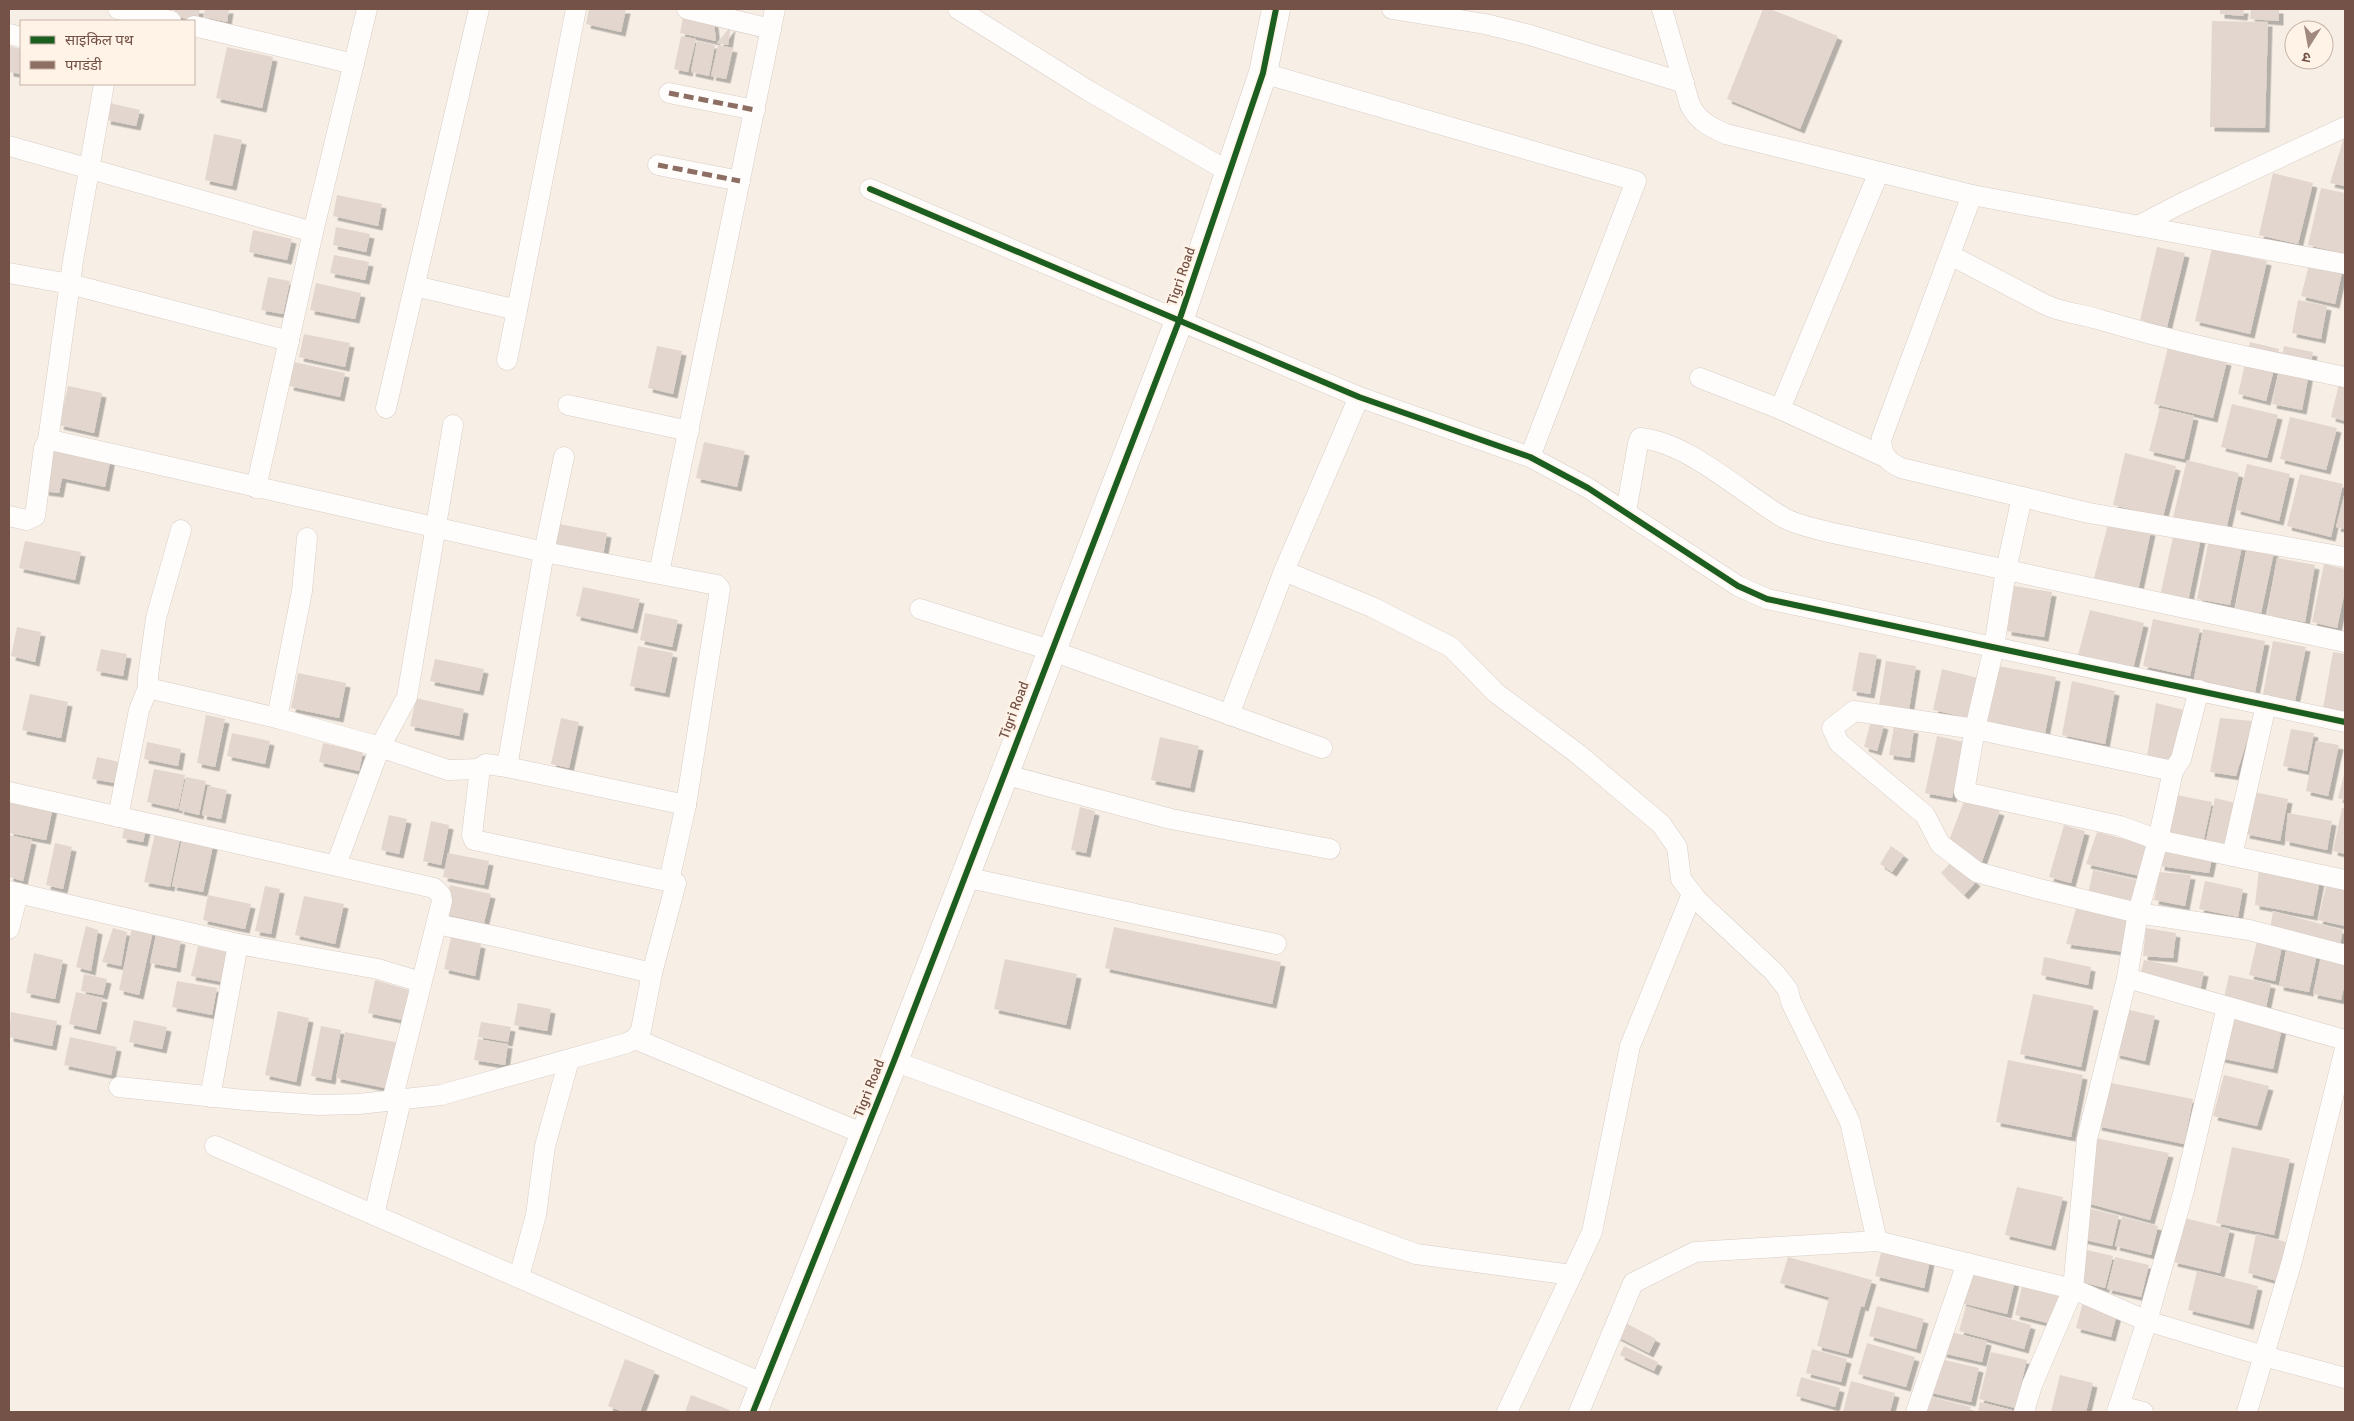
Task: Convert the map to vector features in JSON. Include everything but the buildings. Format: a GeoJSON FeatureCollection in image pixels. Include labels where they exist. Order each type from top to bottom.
{"type":"FeatureCollection","features":[{"type":"Feature","properties":{"kind":"street"},"geometry":{"type":"LineString","coordinates":[[117,9],[167,20]]}},
{"type":"Feature","properties":{"kind":"street"},"geometry":{"type":"LineString","coordinates":[[256,488],[313,232],[366,9]]}},
{"type":"Feature","properties":{"kind":"street"},"geometry":{"type":"LineString","coordinates":[[386,408],[479,9]]}},
{"type":"Feature","properties":{"kind":"street"},"geometry":{"type":"LineString","coordinates":[[507,360],[576,9]]}},
{"type":"Feature","properties":{"kind":"street"},"geometry":{"type":"LineString","coordinates":[[687,9],[771,29]]}},
{"type":"Feature","properties":{"kind":"street"},"geometry":{"type":"LineString","coordinates":[[659,573],[775,9]]}},
{"type":"Feature","properties":{"kind":"street"},"geometry":{"type":"LineString","coordinates":[[958,9],[1089,91],[1231,172]]}},
{"type":"Feature","properties":{"kind":"street","name":"Tigri Road"},"geometry":{"type":"LineString","coordinates":[[753,1412],[894,1061],[1050,650],[1179,321],[1263,73],[1276,9]]}},
{"type":"Feature","properties":{"kind":"street"},"geometry":{"type":"LineString","coordinates":[[1392,9],[1484,24],[1530,35],[1684,82]]}},
{"type":"Feature","properties":{"kind":"street"},"geometry":{"type":"LineString","coordinates":[[1662,9],[1695,115],[1712,128],[1743,139],[1972,195],[2345,264]]}},
{"type":"Feature","properties":{"kind":"street"},"geometry":{"type":"LineString","coordinates":[[195,26],[354,64]]}},
{"type":"Feature","properties":{"kind":"street"},"geometry":{"type":"LineString","coordinates":[[1263,73],[1636,181],[1530,458]]}},
{"type":"Feature","properties":{"kind":"street"},"geometry":{"type":"LineString","coordinates":[[9,516],[26,520],[35,516],[44,448],[48,441],[70,284],[104,85]]}},
{"type":"Feature","properties":{"kind":"street"},"geometry":{"type":"LineString","coordinates":[[669,93],[755,110]]}},
{"type":"Feature","properties":{"kind":"street"},"geometry":{"type":"LineString","coordinates":[[2138,226],[2180,204],[2345,127]]}},
{"type":"Feature","properties":{"kind":"street"},"geometry":{"type":"LineString","coordinates":[[9,146],[313,232]]}},
{"type":"Feature","properties":{"kind":"street"},"geometry":{"type":"LineString","coordinates":[[658,166],[740,181]]}},
{"type":"Feature","properties":{"kind":"street"},"geometry":{"type":"LineString","coordinates":[[1780,409],[1879,172]]}},
{"type":"Feature","properties":{"kind":"street"},"geometry":{"type":"LineString","coordinates":[[870,190],[1359,397],[1530,458],[1588,488],[1751,593],[1785,603],[2345,722]]}},
{"type":"Feature","properties":{"kind":"street"},"geometry":{"type":"LineString","coordinates":[[1885,458],[1880,444],[1882,437],[1972,195]]}},
{"type":"Feature","properties":{"kind":"street"},"geometry":{"type":"LineString","coordinates":[[1950,255],[2046,305],[2062,311],[2085,315],[2162,338],[2345,377]]}},
{"type":"Feature","properties":{"kind":"street"},"geometry":{"type":"LineString","coordinates":[[9,273],[70,284],[289,341]]}},
{"type":"Feature","properties":{"kind":"street"},"geometry":{"type":"LineString","coordinates":[[415,286],[517,310]]}},
{"type":"Feature","properties":{"kind":"street"},"geometry":{"type":"LineString","coordinates":[[1700,378],[1780,409],[1885,458],[1890,463],[1901,468],[2089,514],[2345,557]]}},
{"type":"Feature","properties":{"kind":"street"},"geometry":{"type":"LineString","coordinates":[[1229,715],[1284,571],[1359,397]]}},
{"type":"Feature","properties":{"kind":"street"},"geometry":{"type":"LineString","coordinates":[[568,404],[689,430]]}},
{"type":"Feature","properties":{"kind":"street"},"geometry":{"type":"LineString","coordinates":[[336,865],[380,747],[407,697],[453,425]]}},
{"type":"Feature","properties":{"kind":"street"},"geometry":{"type":"LineString","coordinates":[[1626,512],[1638,444],[1640,438],[1650,439],[1694,457],[1786,518],[1828,532],[2345,642]]}},
{"type":"Feature","properties":{"kind":"street"},"geometry":{"type":"LineString","coordinates":[[48,441],[55,441],[544,552],[717,584],[720,589],[686,805],[669,881]]}},
{"type":"Feature","properties":{"kind":"street"},"geometry":{"type":"LineString","coordinates":[[507,767],[544,552],[564,457]]}},
{"type":"Feature","properties":{"kind":"street"},"geometry":{"type":"LineString","coordinates":[[2022,497],[2006,570],[1994,647],[1975,729],[1964,792],[2120,826],[2158,840],[2345,880]]}},
{"type":"Feature","properties":{"kind":"street"},"geometry":{"type":"LineString","coordinates":[[118,817],[139,710],[148,688],[156,618],[181,530]]}},
{"type":"Feature","properties":{"kind":"street"},"geometry":{"type":"LineString","coordinates":[[277,718],[302,591],[307,538]]}},
{"type":"Feature","properties":{"kind":"street"},"geometry":{"type":"LineString","coordinates":[[1284,571],[1372,607],[1451,647],[1496,693],[1578,754],[1661,824],[1677,847],[1681,879],[1692,894],[1774,972],[1788,990],[1791,1002],[1850,1122],[1876,1241]]}},
{"type":"Feature","properties":{"kind":"street"},"geometry":{"type":"LineString","coordinates":[[920,609],[1050,650],[1322,748]]}},
{"type":"Feature","properties":{"kind":"street"},"geometry":{"type":"LineString","coordinates":[[148,688],[277,718],[380,747],[448,770],[480,769]]}},
{"type":"Feature","properties":{"kind":"street"},"geometry":{"type":"LineString","coordinates":[[2024,1412],[2032,1386],[2072,1290],[2087,1139],[2126,978],[2138,912],[2158,840],[2173,771],[2181,759],[2199,690]]}},
{"type":"Feature","properties":{"kind":"street"},"geometry":{"type":"LineString","coordinates":[[2232,856],[2266,705]]}},
{"type":"Feature","properties":{"kind":"street"},"geometry":{"type":"LineString","coordinates":[[2173,771],[1975,729],[1854,711],[1832,728],[1839,743],[1925,815],[1940,844],[1977,872],[2039,889],[2138,912],[2249,930],[2345,955]]}},
{"type":"Feature","properties":{"kind":"street"},"geometry":{"type":"LineString","coordinates":[[635,1040],[641,1030],[652,973],[676,883],[474,840],[472,835],[480,769],[481,766],[486,764],[507,767],[686,805]]}},
{"type":"Feature","properties":{"kind":"street"},"geometry":{"type":"LineString","coordinates":[[1003,774],[1171,819],[1330,849]]}},
{"type":"Feature","properties":{"kind":"street"},"geometry":{"type":"LineString","coordinates":[[9,792],[434,888],[442,900],[422,982],[374,1214]]}},
{"type":"Feature","properties":{"kind":"street"},"geometry":{"type":"LineString","coordinates":[[964,877],[1276,944]]}},
{"type":"Feature","properties":{"kind":"street"},"geometry":{"type":"LineString","coordinates":[[9,929],[13,892],[238,944],[378,969],[422,982]]}},
{"type":"Feature","properties":{"kind":"street"},"geometry":{"type":"LineString","coordinates":[[1508,1412],[1592,1232],[1630,1046],[1692,894]]}},
{"type":"Feature","properties":{"kind":"street"},"geometry":{"type":"LineString","coordinates":[[437,924],[652,973]]}},
{"type":"Feature","properties":{"kind":"street"},"geometry":{"type":"LineString","coordinates":[[210,1097],[238,944]]}},
{"type":"Feature","properties":{"kind":"street"},"geometry":{"type":"LineString","coordinates":[[2126,978],[2345,1040]]}},
{"type":"Feature","properties":{"kind":"street"},"geometry":{"type":"LineString","coordinates":[[2143,1412],[2118,1409],[2184,1190],[2227,1007]]}},
{"type":"Feature","properties":{"kind":"street"},"geometry":{"type":"LineString","coordinates":[[119,1087],[210,1097],[319,1105],[397,1100],[441,1095],[635,1040],[864,1134]]}},
{"type":"Feature","properties":{"kind":"street"},"geometry":{"type":"LineString","coordinates":[[2247,1412],[2292,1261],[2345,1049]]}},
{"type":"Feature","properties":{"kind":"street"},"geometry":{"type":"LineString","coordinates":[[519,1277],[536,1215],[545,1146],[569,1060]]}},
{"type":"Feature","properties":{"kind":"street"},"geometry":{"type":"LineString","coordinates":[[894,1061],[1416,1254],[1572,1275]]}},
{"type":"Feature","properties":{"kind":"street"},"geometry":{"type":"LineString","coordinates":[[215,1146],[764,1384]]}},
{"type":"Feature","properties":{"kind":"street"},"geometry":{"type":"LineString","coordinates":[[1579,1412],[1633,1283],[1695,1252],[1876,1241],[2072,1290],[2146,1321],[2345,1378]]}},
{"type":"Feature","properties":{"kind":"street"},"geometry":{"type":"LineString","coordinates":[[1916,1412],[1967,1263]]}},
{"type":"Feature","properties":{"kind":"marked path"},"geometry":{"type":"LineString","coordinates":[[669,93],[755,110]]}},
{"type":"Feature","properties":{"kind":"marked path"},"geometry":{"type":"LineString","coordinates":[[658,165],[740,181]]}},
{"type":"Feature","properties":{"kind":"cycle path"},"geometry":{"type":"LineString","coordinates":[[753,1412],[894,1061],[1179,321],[1263,73],[1276,9]]}},
{"type":"Feature","properties":{"kind":"cycle path"},"geometry":{"type":"LineString","coordinates":[[870,189],[1359,397],[1530,457],[1588,488],[1738,586],[1767,599],[2345,722]]}}]}
